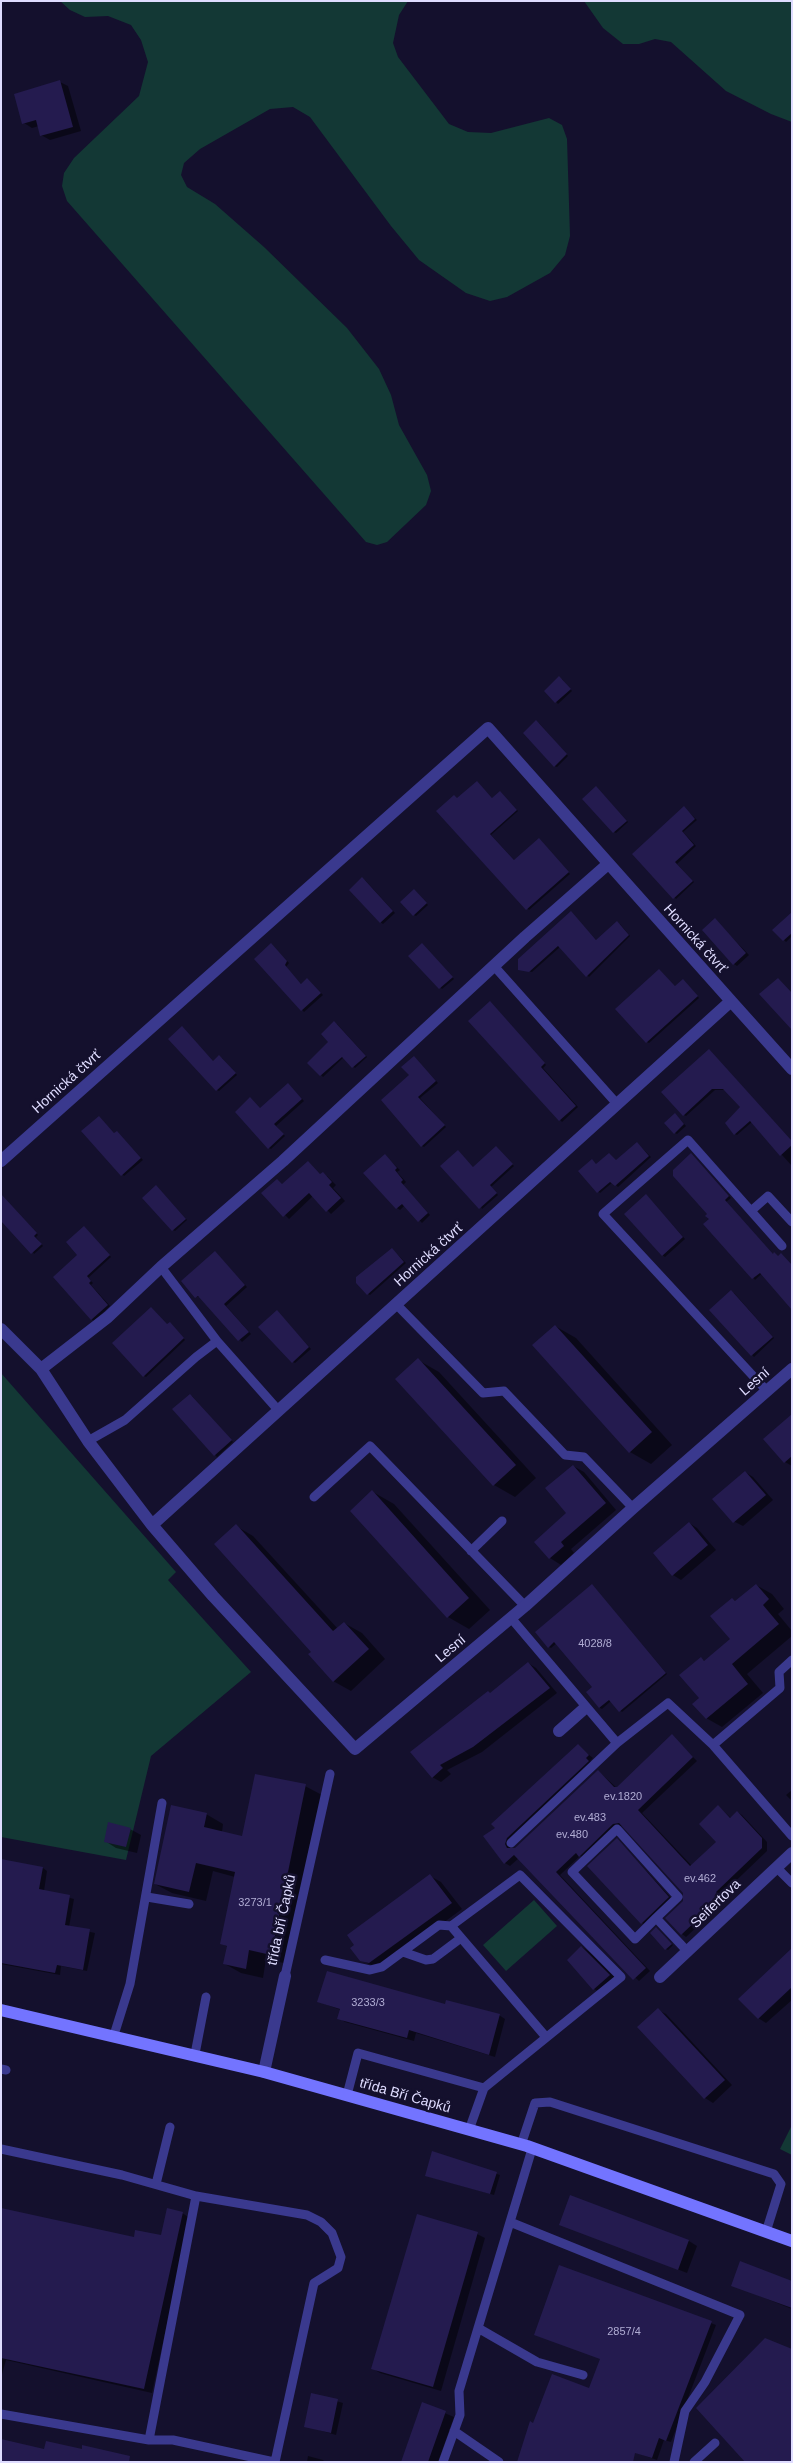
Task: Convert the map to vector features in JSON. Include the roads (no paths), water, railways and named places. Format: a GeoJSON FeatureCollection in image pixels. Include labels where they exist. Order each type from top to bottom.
{"type":"FeatureCollection","features":[{"type":"Feature","properties":{"kind":"street","name":"Hornická čtvrť"},"geometry":{"type":"LineString","coordinates":[[1,1161],[488,728],[731,1002],[152,1525]]}},
{"type":"Feature","properties":{"kind":"street"},"geometry":{"type":"LineString","coordinates":[[42,1369],[108,1317],[161,1267],[283,1161],[494,966],[608,864]]}},
{"type":"Feature","properties":{"kind":"street"},"geometry":{"type":"LineString","coordinates":[[731,1002],[792,1069]]}},
{"type":"Feature","properties":{"kind":"street"},"geometry":{"type":"LineString","coordinates":[[1,1329],[42,1369],[88,1441],[152,1525]]}},
{"type":"Feature","properties":{"kind":"street","name":"Lesní"},"geometry":{"type":"LineString","coordinates":[[152,1525],[213,1596],[355,1750],[525,1606],[632,1508],[792,1369]]}},
{"type":"Feature","properties":{"kind":"street"},"geometry":{"type":"LineString","coordinates":[[559,1731],[585,1708]]}},
{"type":"Feature","properties":{"kind":"street","name":"Seifertova"},"geometry":{"type":"LineString","coordinates":[[660,1977],[792,1853]]}},
{"type":"Feature","properties":{"kind":"street","name":"třída bří Čapků"},"geometry":{"type":"LineString","coordinates":[[264,2072],[285,1976]]}},
{"type":"Feature","properties":{"kind":"street","name":"třída Bří Čapků"},"geometry":{"type":"LineString","coordinates":[[1,2010],[195,2054],[347,2094],[527,2147],[792,2241]]}},
{"type":"Feature","properties":{"kind":"lane"},"geometry":{"type":"LineString","coordinates":[[494,966],[618,1104]]}},
{"type":"Feature","properties":{"kind":"lane"},"geometry":{"type":"LineString","coordinates":[[767,1391],[603,1214],[688,1140],[782,1246]]}},
{"type":"Feature","properties":{"kind":"lane"},"geometry":{"type":"LineString","coordinates":[[751,1211],[768,1196],[792,1222]]}},
{"type":"Feature","properties":{"kind":"lane"},"geometry":{"type":"LineString","coordinates":[[161,1267],[217,1341],[279,1411]]}},
{"type":"Feature","properties":{"kind":"lane"},"geometry":{"type":"LineString","coordinates":[[397,1305],[483,1393],[504,1391],[565,1455],[584,1456],[632,1508]]}},
{"type":"Feature","properties":{"kind":"lane"},"geometry":{"type":"LineString","coordinates":[[88,1441],[125,1420],[196,1357],[217,1341]]}},
{"type":"Feature","properties":{"kind":"lane"},"geometry":{"type":"LineString","coordinates":[[314,1497],[370,1446],[525,1606]]}},
{"type":"Feature","properties":{"kind":"lane"},"geometry":{"type":"LineString","coordinates":[[470,1551],[502,1522]]}},
{"type":"Feature","properties":{"kind":"lane"},"geometry":{"type":"LineString","coordinates":[[511,1618],[585,1708],[617,1743]]}},
{"type":"Feature","properties":{"kind":"lane"},"geometry":{"type":"LineString","coordinates":[[713,1745],[780,1688],[778,1672],[792,1660]]}},
{"type":"Feature","properties":{"kind":"lane"},"geometry":{"type":"LineString","coordinates":[[511,1843],[617,1743],[668,1703],[713,1745],[792,1836]]}},
{"type":"Feature","properties":{"kind":"lane","name":"třída bří Čapků"},"geometry":{"type":"LineString","coordinates":[[285,1976],[330,1774]]}},
{"type":"Feature","properties":{"kind":"lane"},"geometry":{"type":"LineString","coordinates":[[114,2035],[130,1984],[147,1897],[162,1803]]}},
{"type":"Feature","properties":{"kind":"lane"},"geometry":{"type":"LineString","coordinates":[[617,1829],[678,1896],[656,1918],[635,1939],[572,1872],[617,1829]]}},
{"type":"Feature","properties":{"kind":"lane"},"geometry":{"type":"LineString","coordinates":[[777,1868],[792,1883]]}},
{"type":"Feature","properties":{"kind":"lane"},"geometry":{"type":"LineString","coordinates":[[326,1960],[370,1970],[382,1967],[439,1925],[451,1926],[520,1875],[621,1977],[484,2088],[469,2130]]}},
{"type":"Feature","properties":{"kind":"lane"},"geometry":{"type":"LineString","coordinates":[[147,1897],[189,1904]]}},
{"type":"Feature","properties":{"kind":"lane"},"geometry":{"type":"LineString","coordinates":[[656,1918],[688,1952]]}},
{"type":"Feature","properties":{"kind":"lane"},"geometry":{"type":"LineString","coordinates":[[451,1926],[546,2037]]}},
{"type":"Feature","properties":{"kind":"lane"},"geometry":{"type":"LineString","coordinates":[[403,1952],[426,1960],[433,1959],[461,1938]]}},
{"type":"Feature","properties":{"kind":"lane"},"geometry":{"type":"LineString","coordinates":[[195,2054],[206,1998]]}},
{"type":"Feature","properties":{"kind":"lane"},"geometry":{"type":"LineString","coordinates":[[347,2094],[358,2054],[484,2088]]}},
{"type":"Feature","properties":{"kind":"lane"},"geometry":{"type":"LineString","coordinates":[[443,2462],[460,2415],[459,2391],[510,2222],[535,2104],[550,2102],[774,2174],[781,2184],[766,2232]]}},
{"type":"Feature","properties":{"kind":"lane"},"geometry":{"type":"LineString","coordinates":[[156,2184],[170,2127]]}},
{"type":"Feature","properties":{"kind":"lane"},"geometry":{"type":"LineString","coordinates":[[1,2150],[156,2184],[196,2196],[308,2215],[321,2222],[332,2233],[341,2257],[338,2268],[314,2283],[274,2462],[173,2440],[149,2440],[1,2414]]}},
{"type":"Feature","properties":{"kind":"lane"},"geometry":{"type":"LineString","coordinates":[[149,2440],[196,2196]]}},
{"type":"Feature","properties":{"kind":"lane"},"geometry":{"type":"LineString","coordinates":[[510,2222],[740,2315],[705,2382],[685,2411],[674,2462]]}},
{"type":"Feature","properties":{"kind":"lane"},"geometry":{"type":"LineString","coordinates":[[478,2328],[537,2362],[583,2375]]}},
{"type":"Feature","properties":{"kind":"lane"},"geometry":{"type":"LineString","coordinates":[[454,2430],[499,2462]]}},
{"type":"Feature","properties":{"kind":"lane"},"geometry":{"type":"LineString","coordinates":[[694,2462],[715,2444]]}}]}
